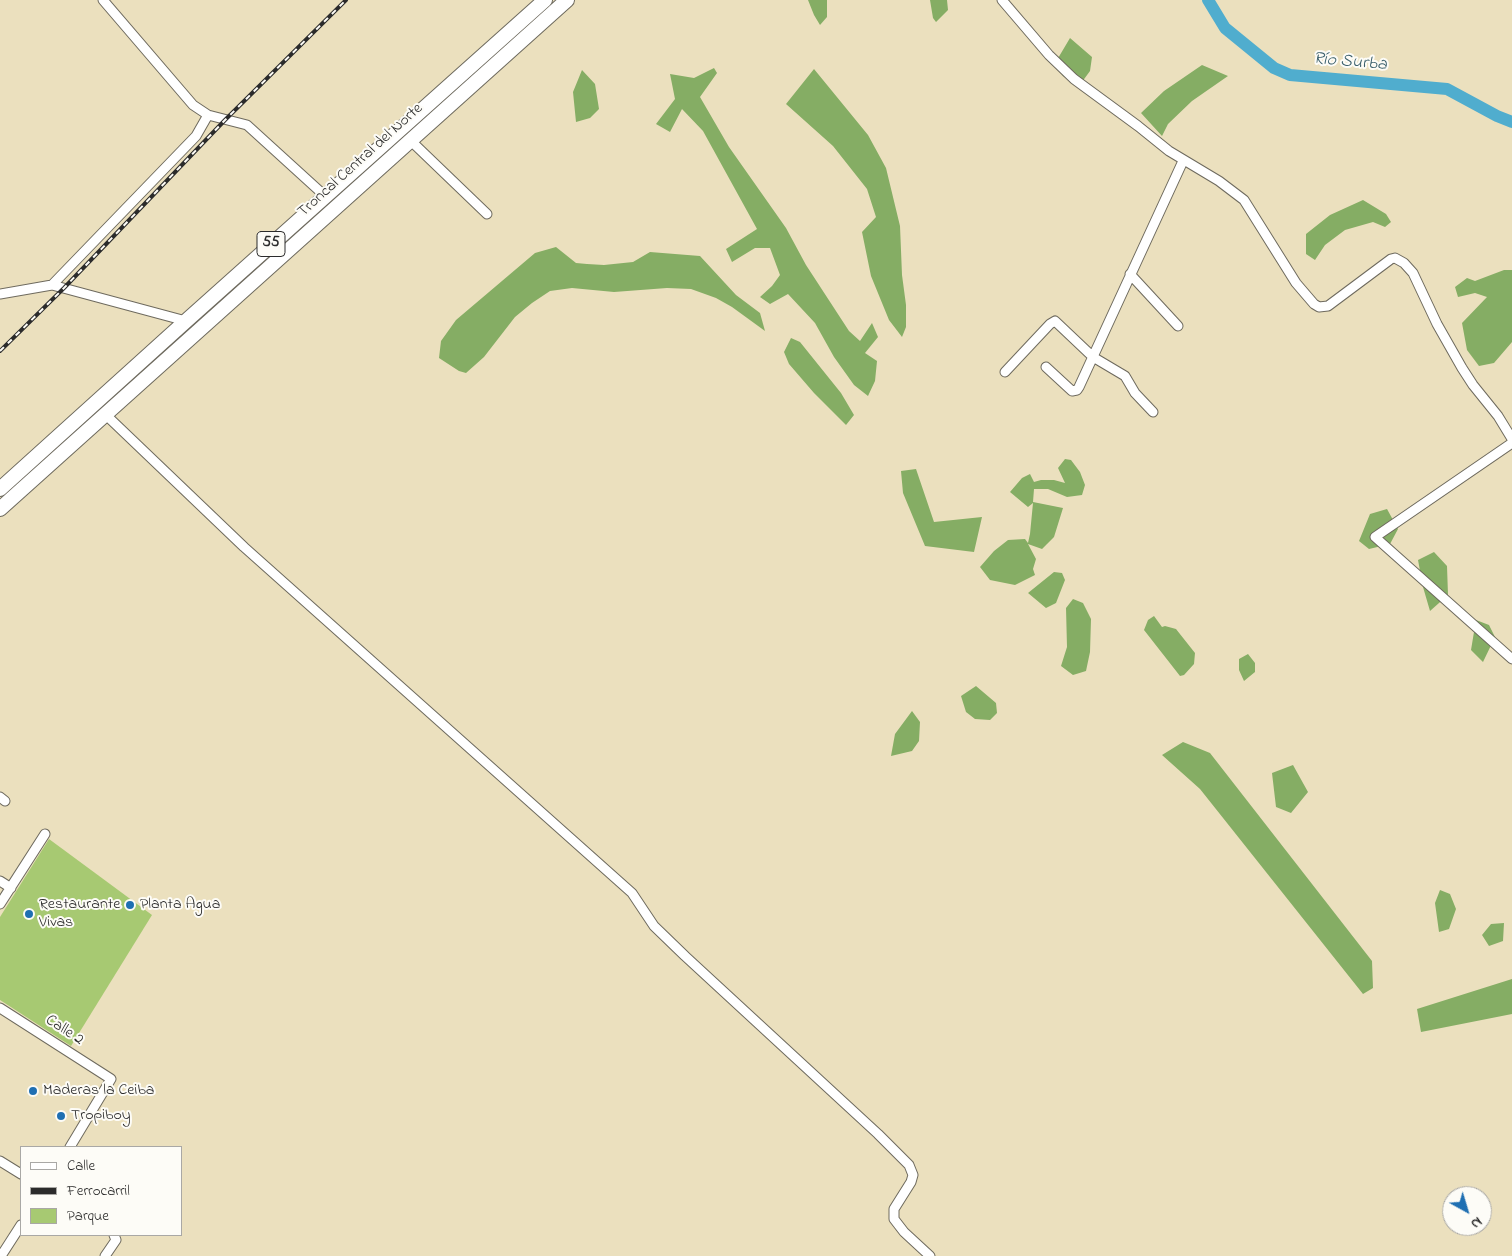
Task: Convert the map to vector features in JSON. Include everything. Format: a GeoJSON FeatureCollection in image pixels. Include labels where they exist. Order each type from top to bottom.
{"type":"FeatureCollection","features":[{"type":"Feature","properties":{"kind":"highway","name":"Troncal Central del Norte"},"geometry":{"type":"LineString","coordinates":[[0,489],[545,0]]}},
{"type":"Feature","properties":{"kind":"highway","name":"Troncal Central del Norte"},"geometry":{"type":"LineString","coordinates":[[0,509],[567,0]]}},
{"type":"Feature","properties":{"kind":"street"},"geometry":{"type":"LineString","coordinates":[[103,0],[193,104],[208,115],[247,125],[325,196]]}},
{"type":"Feature","properties":{"kind":"street"},"geometry":{"type":"LineString","coordinates":[[1002,0],[1049,55],[1074,79],[1183,161],[1219,181],[1244,200],[1296,283],[1314,304],[1328,306],[1391,260],[1395,258],[1404,262],[1413,273],[1437,324],[1462,368],[1512,438]]}},
{"type":"Feature","properties":{"kind":"street"},"geometry":{"type":"LineString","coordinates":[[52,285],[196,136],[208,115]]}},
{"type":"Feature","properties":{"kind":"street"},"geometry":{"type":"LineString","coordinates":[[410,140],[487,214]]}},
{"type":"Feature","properties":{"kind":"street"},"geometry":{"type":"LineString","coordinates":[[1046,367],[1072,391],[1077,390],[1183,161]]}},
{"type":"Feature","properties":{"kind":"street"},"geometry":{"type":"LineString","coordinates":[[1130,274],[1178,326]]}},
{"type":"Feature","properties":{"kind":"street"},"geometry":{"type":"LineString","coordinates":[[0,294],[52,285],[186,321]]}},
{"type":"Feature","properties":{"kind":"street"},"geometry":{"type":"LineString","coordinates":[[1005,372],[1055,321],[1093,357],[1125,376],[1136,393],[1153,412]]}},
{"type":"Feature","properties":{"kind":"street"},"geometry":{"type":"LineString","coordinates":[[106,415],[244,547],[632,894],[654,926],[678,950],[846,1104],[909,1165],[913,1175],[911,1182],[894,1209],[894,1219],[904,1232],[930,1256]]}},
{"type":"Feature","properties":{"kind":"street"},"geometry":{"type":"LineString","coordinates":[[1512,443],[1375,537],[1512,659]]}},
{"type":"Feature","properties":{"kind":"street"},"geometry":{"type":"LineString","coordinates":[[0,904],[45,834]]}},
{"type":"Feature","properties":{"kind":"street"},"geometry":{"type":"LineString","coordinates":[[0,881],[11,888]]}},
{"type":"Feature","properties":{"kind":"street","name":"Calle 2"},"geometry":{"type":"LineString","coordinates":[[0,1008],[111,1079],[71,1146]]}},
{"type":"Feature","properties":{"kind":"street"},"geometry":{"type":"LineString","coordinates":[[0,1161],[20,1173]]}},
{"type":"Feature","properties":{"kind":"street"},"geometry":{"type":"LineString","coordinates":[[2,1256],[20,1227]]}},
{"type":"Feature","properties":{"kind":"street"},"geometry":{"type":"LineString","coordinates":[[105,1256],[115,1237]]}},
{"type":"Feature","properties":{"kind":"green space"},"geometry":{"type":"Polygon","coordinates":[[[808,0],[827,0],[827,17],[820,25],[814,15],[808,0]]]}},
{"type":"Feature","properties":{"kind":"green space"},"geometry":{"type":"Polygon","coordinates":[[[930,0],[947,0],[948,10],[936,22],[933,18],[930,0]]]}},
{"type":"Feature","properties":{"kind":"green space"},"geometry":{"type":"Polygon","coordinates":[[[1070,38],[1092,57],[1090,71],[1079,86],[1063,76],[1054,65],[1070,38]]]}},
{"type":"Feature","properties":{"kind":"green space"},"geometry":{"type":"Polygon","coordinates":[[[1202,65],[1228,76],[1192,101],[1168,124],[1162,136],[1141,113],[1164,91],[1202,65]]]}},
{"type":"Feature","properties":{"kind":"green space"},"geometry":{"type":"Polygon","coordinates":[[[714,68],[717,73],[700,97],[729,147],[786,228],[806,265],[849,331],[860,341],[872,323],[878,337],[865,353],[877,361],[875,381],[868,396],[854,385],[834,357],[815,323],[788,294],[770,304],[760,297],[780,275],[770,248],[755,248],[732,262],[726,249],[757,229],[703,131],[682,109],[670,132],[656,124],[675,99],[670,74],[694,78],[714,68]]]}},
{"type":"Feature","properties":{"kind":"green space"},"geometry":{"type":"Polygon","coordinates":[[[814,69],[868,135],[886,168],[900,226],[902,275],[906,305],[906,327],[902,337],[889,320],[871,276],[862,232],[876,217],[867,189],[833,146],[786,104],[814,69]]]}},
{"type":"Feature","properties":{"kind":"green space"},"geometry":{"type":"Polygon","coordinates":[[[582,70],[595,84],[599,109],[590,118],[576,122],[573,92],[582,70]]]}},
{"type":"Feature","properties":{"kind":"green space"},"geometry":{"type":"Polygon","coordinates":[[[1363,200],[1386,214],[1391,222],[1385,227],[1373,222],[1345,230],[1325,245],[1315,260],[1306,254],[1306,234],[1330,215],[1363,200]]]}},
{"type":"Feature","properties":{"kind":"green space"},"geometry":{"type":"Polygon","coordinates":[[[556,247],[576,263],[587,264],[604,265],[633,262],[650,252],[700,256],[736,295],[760,313],[765,331],[732,307],[716,298],[691,289],[667,288],[614,292],[572,288],[550,291],[532,303],[515,317],[484,357],[466,373],[459,371],[439,358],[441,341],[456,320],[535,253],[556,247]]]}},
{"type":"Feature","properties":{"kind":"green space"},"geometry":{"type":"Polygon","coordinates":[[[1504,270],[1512,270],[1512,342],[1494,363],[1479,366],[1467,350],[1462,323],[1487,297],[1475,293],[1458,297],[1455,287],[1467,278],[1475,281],[1504,270]]]}},
{"type":"Feature","properties":{"kind":"green space"},"geometry":{"type":"Polygon","coordinates":[[[791,338],[800,342],[841,393],[854,415],[846,425],[814,393],[789,364],[784,352],[791,338]]]}},
{"type":"Feature","properties":{"kind":"green space"},"geometry":{"type":"Polygon","coordinates":[[[1065,459],[1071,460],[1080,472],[1085,485],[1082,495],[1067,497],[1048,489],[1034,489],[1033,502],[1063,508],[1054,537],[1042,549],[1028,544],[1036,559],[1033,569],[1035,575],[1015,585],[990,580],[980,567],[994,551],[1008,540],[1025,539],[1028,543],[1033,503],[1028,507],[1010,492],[1022,478],[1030,474],[1034,482],[1054,480],[1065,483],[1058,468],[1065,459]]]}},
{"type":"Feature","properties":{"kind":"green space"},"geometry":{"type":"Polygon","coordinates":[[[916,469],[934,522],[982,517],[974,552],[925,546],[903,493],[901,471],[916,469]]]}},
{"type":"Feature","properties":{"kind":"green space"},"geometry":{"type":"Polygon","coordinates":[[[1387,509],[1398,529],[1390,544],[1369,549],[1359,541],[1370,514],[1387,509]]]}},
{"type":"Feature","properties":{"kind":"green space"},"geometry":{"type":"Polygon","coordinates":[[[1434,552],[1447,566],[1448,595],[1430,611],[1418,560],[1434,552]]]}},
{"type":"Feature","properties":{"kind":"green space"},"geometry":{"type":"Polygon","coordinates":[[[1054,572],[1062,573],[1065,580],[1056,603],[1046,608],[1028,593],[1054,572]]]}},
{"type":"Feature","properties":{"kind":"green space"},"geometry":{"type":"Polygon","coordinates":[[[1073,599],[1083,603],[1091,619],[1090,652],[1086,671],[1073,675],[1061,666],[1067,647],[1066,608],[1073,599]]]}},
{"type":"Feature","properties":{"kind":"green space"},"geometry":{"type":"Polygon","coordinates":[[[1154,616],[1162,627],[1176,629],[1195,653],[1194,664],[1184,675],[1180,676],[1144,630],[1148,620],[1154,616]]]}},
{"type":"Feature","properties":{"kind":"green space"},"geometry":{"type":"Polygon","coordinates":[[[1476,620],[1489,625],[1495,637],[1483,662],[1471,650],[1476,620]]]}},
{"type":"Feature","properties":{"kind":"green space"},"geometry":{"type":"Polygon","coordinates":[[[1248,654],[1255,663],[1255,672],[1244,681],[1239,670],[1239,659],[1248,654]]]}},
{"type":"Feature","properties":{"kind":"green space"},"geometry":{"type":"Polygon","coordinates":[[[976,686],[996,703],[997,713],[990,720],[975,719],[966,712],[961,696],[976,686]]]}},
{"type":"Feature","properties":{"kind":"green space"},"geometry":{"type":"Polygon","coordinates":[[[912,711],[920,722],[919,741],[912,751],[891,756],[895,734],[912,711]]]}},
{"type":"Feature","properties":{"kind":"green space"},"geometry":{"type":"Polygon","coordinates":[[[1183,742],[1210,753],[1372,961],[1373,988],[1363,994],[1200,789],[1162,755],[1183,742]]]}},
{"type":"Feature","properties":{"kind":"green space"},"geometry":{"type":"Polygon","coordinates":[[[1293,765],[1308,792],[1291,813],[1276,807],[1272,773],[1293,765]]]}},
{"type":"Feature","properties":{"kind":"green space"},"geometry":{"type":"Polygon","coordinates":[[[49,839],[152,915],[71,1046],[0,1000],[0,917],[49,839]]]}},
{"type":"Feature","properties":{"kind":"green space"},"geometry":{"type":"Polygon","coordinates":[[[1440,890],[1450,894],[1456,909],[1449,929],[1439,932],[1435,903],[1440,890]]]}},
{"type":"Feature","properties":{"kind":"green space"},"geometry":{"type":"Polygon","coordinates":[[[1504,923],[1503,941],[1489,946],[1482,935],[1491,924],[1504,923]]]}},
{"type":"Feature","properties":{"kind":"green space"},"geometry":{"type":"Polygon","coordinates":[[[1512,979],[1512,1014],[1421,1032],[1417,1009],[1512,979]]]}},
{"type":"Feature","properties":{"kind":"waterway","name":"Río Surba"},"geometry":{"type":"LineString","coordinates":[[1208,0],[1225,28],[1274,68],[1290,75],[1447,89],[1512,122]]}},
{"type":"Feature","properties":{"kind":"railway"},"geometry":{"type":"LineString","coordinates":[[0,351],[64,288],[225,120],[346,0]]}},
{"type":"Feature","properties":{"kind":"place","name":"Planta Agua"},"geometry":{"type":"Point","coordinates":[130,905]}},
{"type":"Feature","properties":{"kind":"place","name":"Restaurante Vivas"},"geometry":{"type":"Point","coordinates":[29,914]}},
{"type":"Feature","properties":{"kind":"place","name":"Maderas la Ceiba"},"geometry":{"type":"Point","coordinates":[33,1091]}},
{"type":"Feature","properties":{"kind":"place","name":"Tropiboy"},"geometry":{"type":"Point","coordinates":[61,1116]}}]}
